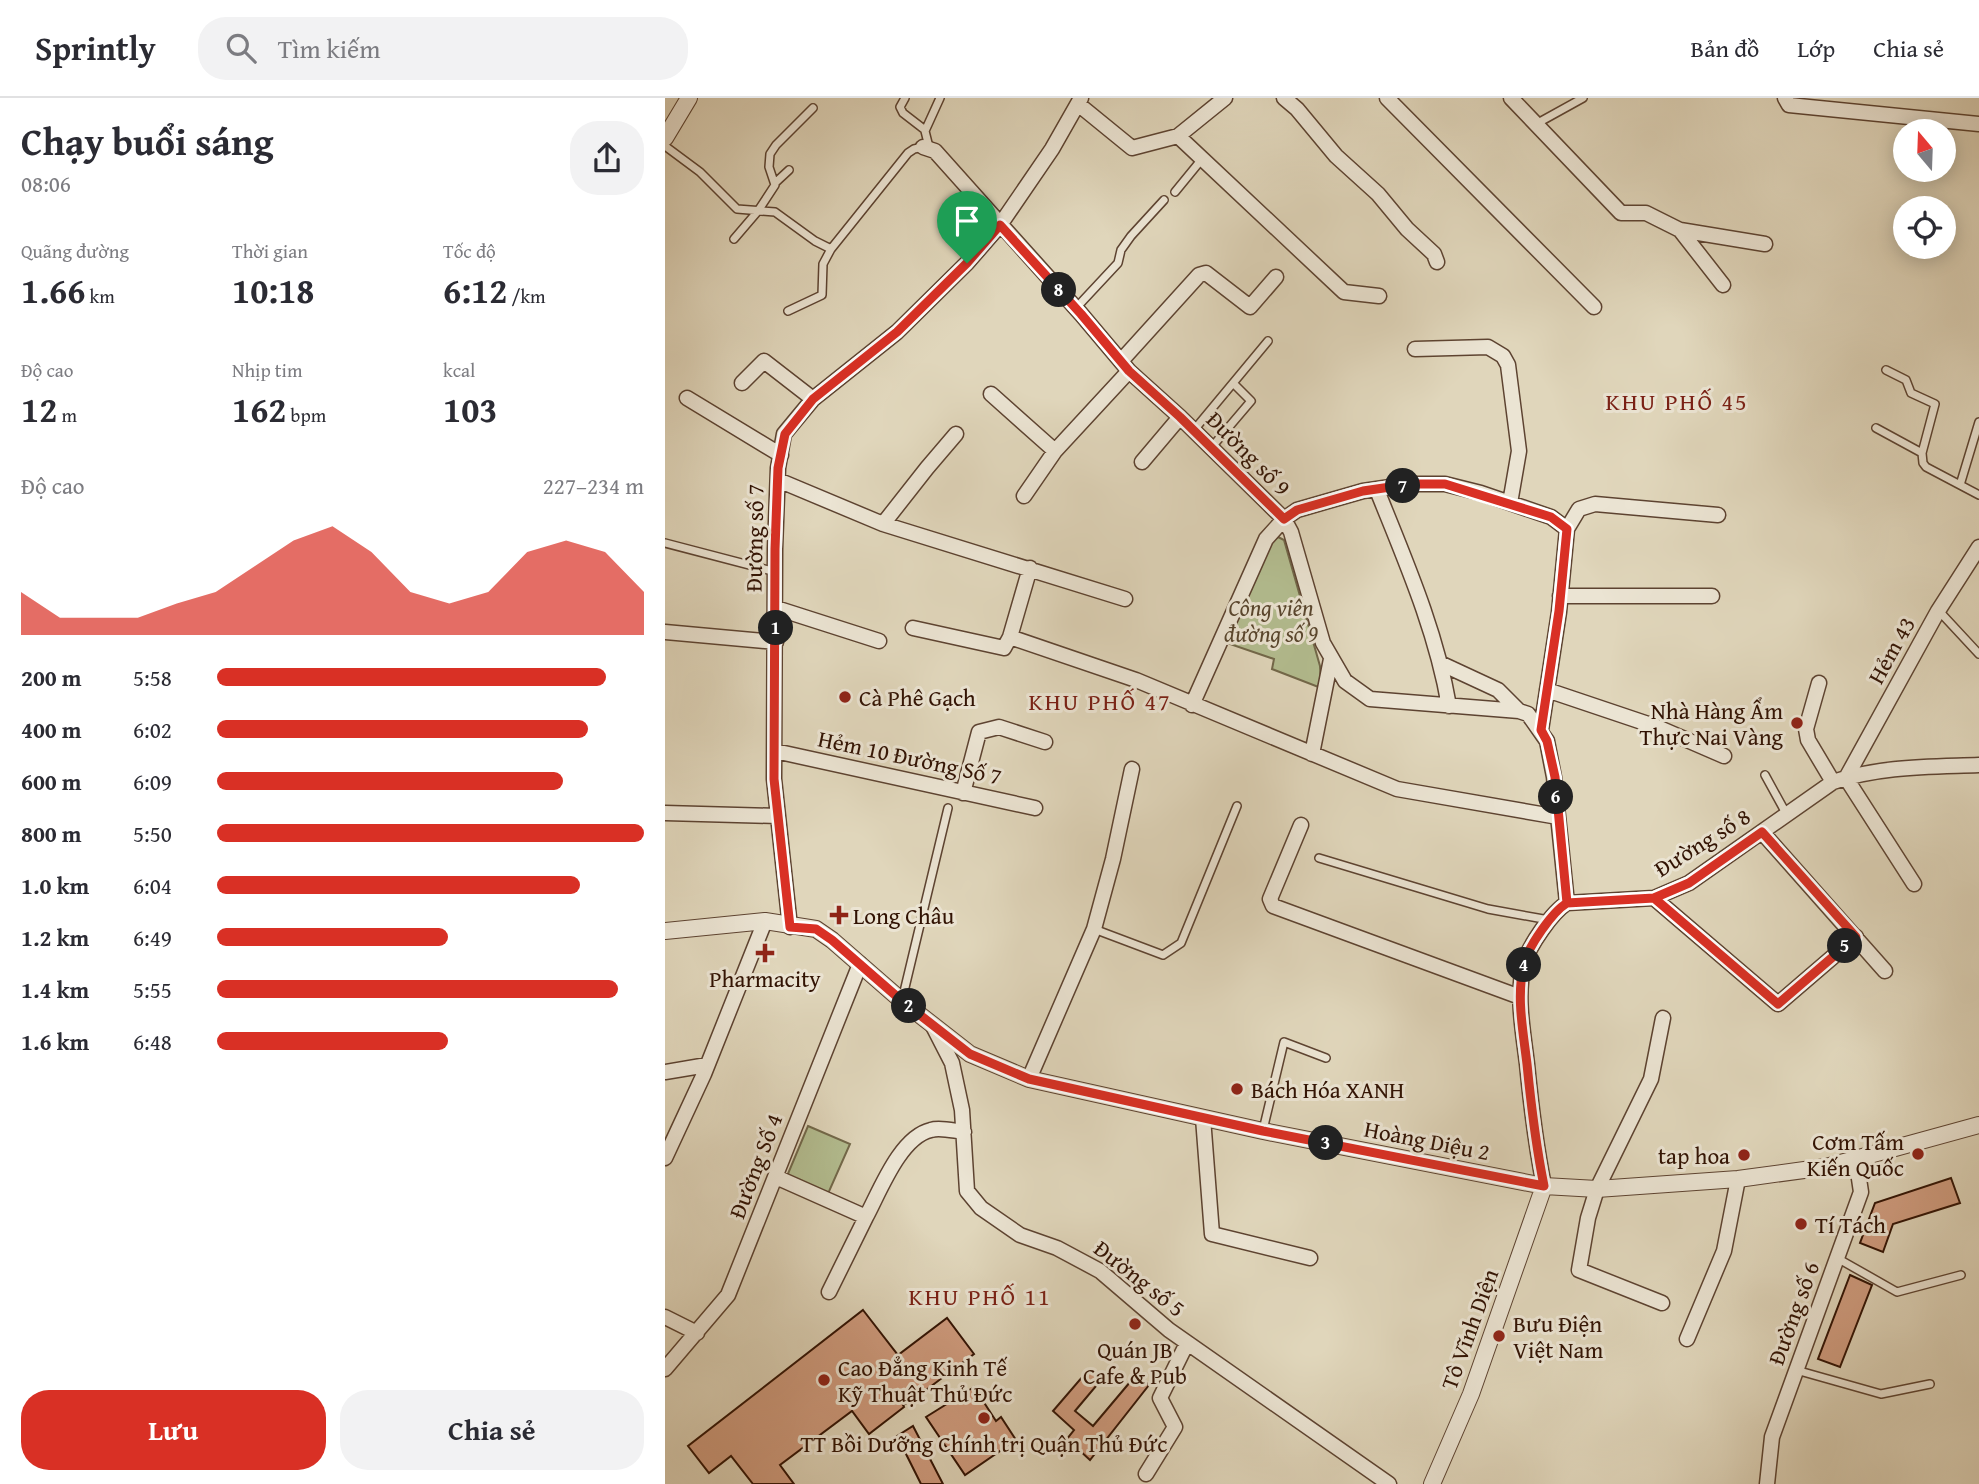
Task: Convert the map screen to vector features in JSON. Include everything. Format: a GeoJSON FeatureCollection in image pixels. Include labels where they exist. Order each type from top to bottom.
{"type":"FeatureCollection","features":[{"type":"Feature","properties":{"kind":"street"},"geometry":{"type":"LineString","coordinates":[[665,138],[689,98]]}},
{"type":"Feature","properties":{"kind":"street"},"geometry":{"type":"LineString","coordinates":[[1080,101],[1132,148],[1178,135],[1225,98]]}},
{"type":"Feature","properties":{"kind":"street"},"geometry":{"type":"LineString","coordinates":[[1284,98],[1297,109],[1336,156],[1378,194],[1407,229],[1434,254],[1437,262]]}},
{"type":"Feature","properties":{"kind":"street"},"geometry":{"type":"LineString","coordinates":[[1387,98],[1594,307]]}},
{"type":"Feature","properties":{"kind":"street"},"geometry":{"type":"LineString","coordinates":[[1511,98],[1621,213],[1646,213],[1680,230],[1765,244]]}},
{"type":"Feature","properties":{"kind":"street"},"geometry":{"type":"LineString","coordinates":[[1784,98],[1789,105],[1979,124]]}},
{"type":"Feature","properties":{"kind":"street","name":"Đường số 7"},"geometry":{"type":"LineString","coordinates":[[790,927],[778,816],[775,751],[775,572],[778,480],[785,434],[813,399],[897,332],[967,263],[1000,225],[1052,149],[1080,101]]}},
{"type":"Feature","properties":{"kind":"street"},"geometry":{"type":"LineString","coordinates":[[1178,135],[1344,292],[1378,296]]}},
{"type":"Feature","properties":{"kind":"street","name":"Đường số 9"},"geometry":{"type":"LineString","coordinates":[[926,148],[935,151],[1125,366],[1284,519],[1291,532],[1323,643],[1345,681],[1370,699],[1519,711]]}},
{"type":"Feature","properties":{"kind":"street"},"geometry":{"type":"LineString","coordinates":[[1680,230],[1723,285]]}},
{"type":"Feature","properties":{"kind":"street"},"geometry":{"type":"LineString","coordinates":[[1024,496],[1055,451],[1199,275],[1206,273],[1250,307],[1276,277]]}},
{"type":"Feature","properties":{"kind":"street"},"geometry":{"type":"LineString","coordinates":[[1415,349],[1488,347],[1503,356],[1508,365],[1518,451],[1510,503]]}},
{"type":"Feature","properties":{"kind":"street"},"geometry":{"type":"LineString","coordinates":[[742,383],[764,361],[813,399]]}},
{"type":"Feature","properties":{"kind":"street"},"geometry":{"type":"LineString","coordinates":[[991,394],[1055,451]]}},
{"type":"Feature","properties":{"kind":"street"},"geometry":{"type":"LineString","coordinates":[[687,398],[781,455]]}},
{"type":"Feature","properties":{"kind":"street"},"geometry":{"type":"LineString","coordinates":[[1142,462],[1180,417]]}},
{"type":"Feature","properties":{"kind":"street"},"geometry":{"type":"LineString","coordinates":[[883,524],[956,434]]}},
{"type":"Feature","properties":{"kind":"street"},"geometry":{"type":"LineString","coordinates":[[778,480],[883,524],[1125,599]]}},
{"type":"Feature","properties":{"kind":"street"},"geometry":{"type":"LineString","coordinates":[[1192,705],[1266,539],[1284,519],[1297,510],[1363,491],[1411,484],[1445,484],[1551,517],[1567,529]]}},
{"type":"Feature","properties":{"kind":"street"},"geometry":{"type":"LineString","coordinates":[[1377,489],[1421,599],[1442,664],[1449,706]]}},
{"type":"Feature","properties":{"kind":"street"},"geometry":{"type":"LineString","coordinates":[[1541,730],[1567,529],[1579,509],[1595,503],[1718,515]]}},
{"type":"Feature","properties":{"kind":"street","name":"Hẻm 43"},"geometry":{"type":"LineString","coordinates":[[1839,780],[1938,611],[1979,547]]}},
{"type":"Feature","properties":{"kind":"street"},"geometry":{"type":"LineString","coordinates":[[913,628],[1005,648],[1030,568]]}},
{"type":"Feature","properties":{"kind":"street"},"geometry":{"type":"LineString","coordinates":[[1560,597],[1712,596]]}},
{"type":"Feature","properties":{"kind":"street"},"geometry":{"type":"LineString","coordinates":[[776,608],[879,640]]}},
{"type":"Feature","properties":{"kind":"street"},"geometry":{"type":"LineString","coordinates":[[665,632],[776,642]]}},
{"type":"Feature","properties":{"kind":"street"},"geometry":{"type":"LineString","coordinates":[[1010,638],[1136,680],[1397,789],[1558,817]]}},
{"type":"Feature","properties":{"kind":"street"},"geometry":{"type":"LineString","coordinates":[[1312,754],[1331,659]]}},
{"type":"Feature","properties":{"kind":"street"},"geometry":{"type":"LineString","coordinates":[[1442,664],[1498,690],[1519,711],[1528,714],[1547,741],[1555,777],[1567,903],[1559,908],[1550,920],[1525,960],[1520,997],[1536,1143],[1544,1186]]}},
{"type":"Feature","properties":{"kind":"street"},"geometry":{"type":"LineString","coordinates":[[1819,683],[1806,729],[1808,740],[1914,884]]}},
{"type":"Feature","properties":{"kind":"street"},"geometry":{"type":"LineString","coordinates":[[1548,690],[1657,727],[1724,756]]}},
{"type":"Feature","properties":{"kind":"street"},"geometry":{"type":"LineString","coordinates":[[963,793],[979,732],[999,727],[1045,742]]}},
{"type":"Feature","properties":{"kind":"street","name":"Hẻm 10 Đường Số 7"},"geometry":{"type":"LineString","coordinates":[[775,751],[1035,808]]}},
{"type":"Feature","properties":{"kind":"street","name":"Đường số 8"},"geometry":{"type":"LineString","coordinates":[[1567,903],[1654,898],[1689,883],[1839,780],[1859,773],[1979,765]]}},
{"type":"Feature","properties":{"kind":"street"},"geometry":{"type":"LineString","coordinates":[[1029,1079],[1094,929],[1113,859],[1132,769]]}},
{"type":"Feature","properties":{"kind":"street"},"geometry":{"type":"LineString","coordinates":[[665,813],[778,816]]}},
{"type":"Feature","properties":{"kind":"street"},"geometry":{"type":"LineString","coordinates":[[1301,825],[1270,899],[1273,906],[1520,997]]}},
{"type":"Feature","properties":{"kind":"street"},"geometry":{"type":"LineString","coordinates":[[1762,832],[1885,971]]}},
{"type":"Feature","properties":{"kind":"street"},"geometry":{"type":"LineString","coordinates":[[1654,898],[1778,1004],[1856,937]]}},
{"type":"Feature","properties":{"kind":"street"},"geometry":{"type":"LineString","coordinates":[[665,1158],[707,1065],[765,921]]}},
{"type":"Feature","properties":{"kind":"street","name":"Hoàng Diệu 2"},"geometry":{"type":"LineString","coordinates":[[665,931],[765,921],[816,929],[970,1054],[1029,1079],[1263,1131],[1544,1186],[1597,1189],[1802,1172],[1979,1125]]}},
{"type":"Feature","properties":{"kind":"street","name":"Đường Số 4"},"geometry":{"type":"LineString","coordinates":[[665,1369],[728,1295],[860,964]]}},
{"type":"Feature","properties":{"kind":"street"},"geometry":{"type":"LineString","coordinates":[[1662,1303],[1579,1270],[1588,1218],[1597,1189],[1651,1079],[1664,1018]]}},
{"type":"Feature","properties":{"kind":"street","name":"Đường số 5"},"geometry":{"type":"LineString","coordinates":[[933,1026],[952,1063],[962,1110],[967,1191],[981,1208],[1020,1235],[1069,1253],[1100,1271],[1187,1343],[1388,1484]]}},
{"type":"Feature","properties":{"kind":"street"},"geometry":{"type":"LineString","coordinates":[[665,1072],[707,1065]]}},
{"type":"Feature","properties":{"kind":"street"},"geometry":{"type":"LineString","coordinates":[[1203,1118],[1212,1234],[1310,1258]]}},
{"type":"Feature","properties":{"kind":"street"},"geometry":{"type":"LineString","coordinates":[[829,1292],[893,1166],[911,1140],[931,1129],[964,1132]]}},
{"type":"Feature","properties":{"kind":"street","name":"Đường số 6"},"geometry":{"type":"LineString","coordinates":[[1767,1484],[1772,1437],[1861,1192],[1856,1159]]}},
{"type":"Feature","properties":{"kind":"street"},"geometry":{"type":"LineString","coordinates":[[776,1177],[866,1217]]}},
{"type":"Feature","properties":{"kind":"street"},"geometry":{"type":"LineString","coordinates":[[1687,1339],[1724,1251],[1738,1179]]}},
{"type":"Feature","properties":{"kind":"street","name":"Tô Vĩnh Diện"},"geometry":{"type":"LineString","coordinates":[[1432,1484],[1471,1394],[1544,1186]]}},
{"type":"Feature","properties":{"kind":"street"},"geometry":{"type":"LineString","coordinates":[[665,1317],[697,1333]]}},
{"type":"Feature","properties":{"kind":"street"},"geometry":{"type":"LineString","coordinates":[[1146,1474],[1175,1427],[1160,1398],[1187,1343]]}},
{"type":"Feature","properties":{"kind":"lane"},"geometry":{"type":"LineString","coordinates":[[905,98],[900,107],[903,113],[925,130]]}},
{"type":"Feature","properties":{"kind":"lane"},"geometry":{"type":"LineString","coordinates":[[788,311],[822,295],[824,264],[831,249],[908,153],[914,149],[926,148],[925,130],[940,98]]}},
{"type":"Feature","properties":{"kind":"lane"},"geometry":{"type":"LineString","coordinates":[[1536,124],[1583,98]]}},
{"type":"Feature","properties":{"kind":"lane"},"geometry":{"type":"LineString","coordinates":[[775,183],[769,167],[770,154],[813,108]]}},
{"type":"Feature","properties":{"kind":"lane"},"geometry":{"type":"LineString","coordinates":[[665,146],[700,172],[737,209],[768,210],[782,215],[815,241],[831,249]]}},
{"type":"Feature","properties":{"kind":"lane"},"geometry":{"type":"LineString","coordinates":[[1175,192],[1203,159]]}},
{"type":"Feature","properties":{"kind":"lane"},"geometry":{"type":"LineString","coordinates":[[734,239],[758,211],[775,183],[789,170]]}},
{"type":"Feature","properties":{"kind":"lane"},"geometry":{"type":"LineString","coordinates":[[1076,309],[1118,263],[1121,250],[1131,236],[1164,200]]}},
{"type":"Feature","properties":{"kind":"lane"},"geometry":{"type":"LineString","coordinates":[[1193,430],[1268,341]]}},
{"type":"Feature","properties":{"kind":"lane"},"geometry":{"type":"LineString","coordinates":[[1886,370],[1906,380],[1911,393],[1935,404],[1922,453],[1923,463],[1979,495]]}},
{"type":"Feature","properties":{"kind":"lane"},"geometry":{"type":"LineString","coordinates":[[1211,449],[1251,401],[1234,384]]}},
{"type":"Feature","properties":{"kind":"lane"},"geometry":{"type":"LineString","coordinates":[[1960,485],[1979,422]]}},
{"type":"Feature","properties":{"kind":"lane"},"geometry":{"type":"LineString","coordinates":[[1876,428],[1922,453]]}},
{"type":"Feature","properties":{"kind":"lane"},"geometry":{"type":"LineString","coordinates":[[665,542],[775,572]]}},
{"type":"Feature","properties":{"kind":"lane"},"geometry":{"type":"LineString","coordinates":[[1938,611],[1979,654]]}},
{"type":"Feature","properties":{"kind":"lane"},"geometry":{"type":"LineString","coordinates":[[1765,775],[1787,814]]}},
{"type":"Feature","properties":{"kind":"lane"},"geometry":{"type":"LineString","coordinates":[[1094,929],[1163,955],[1181,943],[1237,806]]}},
{"type":"Feature","properties":{"kind":"lane"},"geometry":{"type":"LineString","coordinates":[[902,1001],[948,808]]}},
{"type":"Feature","properties":{"kind":"lane"},"geometry":{"type":"LineString","coordinates":[[1319,858],[1488,909],[1550,920]]}},
{"type":"Feature","properties":{"kind":"lane"},"geometry":{"type":"LineString","coordinates":[[1263,1131],[1284,1042],[1326,1058]]}},
{"type":"Feature","properties":{"kind":"lane"},"geometry":{"type":"LineString","coordinates":[[1837,1258],[1897,1292],[1961,1275]]}},
{"type":"Feature","properties":{"kind":"lane"},"geometry":{"type":"LineString","coordinates":[[1797,1370],[1881,1394],[1930,1384]]}},
{"type":"Feature","properties":{"kind":"green space","name":"Công viên đường số 9"},"geometry":{"type":"Polygon","coordinates":[[[1278,537],[1284,540],[1320,666],[1321,688],[1272,669],[1274,659],[1224,642],[1269,541],[1278,537]]]}},
{"type":"Feature","properties":{"kind":"green space"},"geometry":{"type":"Polygon","coordinates":[[[808,1126],[850,1144],[827,1196],[787,1176],[808,1126]]]}},
{"type":"Feature","properties":{"kind":"building"},"geometry":{"type":"Polygon","coordinates":[[[1951,1178],[1960,1203],[1893,1224],[1883,1252],[1860,1243],[1875,1203],[1951,1178]]]}},
{"type":"Feature","properties":{"kind":"building"},"geometry":{"type":"Polygon","coordinates":[[[1850,1275],[1872,1285],[1840,1367],[1818,1359],[1850,1275]]]}},
{"type":"Feature","properties":{"kind":"building"},"geometry":{"type":"Polygon","coordinates":[[[863,1310],[898,1355],[947,1318],[974,1354],[903,1405],[904,1407],[869,1434],[852,1411],[780,1465],[794,1484],[753,1484],[731,1456],[709,1473],[688,1446],[863,1310]]]}},
{"type":"Feature","properties":{"kind":"building"},"geometry":{"type":"Polygon","coordinates":[[[1089,1369],[1102,1379],[1075,1411],[1093,1426],[1136,1375],[1149,1385],[1090,1460],[1067,1439],[1074,1430],[1053,1411],[1089,1369]]]}},
{"type":"Feature","properties":{"kind":"building"},"geometry":{"type":"Polygon","coordinates":[[[974,1387],[996,1421],[1001,1417],[1016,1440],[965,1475],[926,1417],[974,1387]]]}},
{"type":"Feature","properties":{"kind":"building"},"geometry":{"type":"Polygon","coordinates":[[[913,1426],[943,1484],[921,1484],[897,1436],[913,1426]]]}},
{"type":"Feature","properties":{"kind":"place","name":"Cà Phê Gạch"},"geometry":{"type":"Point","coordinates":[845,697]}},
{"type":"Feature","properties":{"kind":"place","name":"Nhà Hàng Ẩm Thực Nai Vàng"},"geometry":{"type":"Point","coordinates":[1797,723]}},
{"type":"Feature","properties":{"kind":"place","name":"Long Châu"},"geometry":{"type":"Point","coordinates":[839,915]}},
{"type":"Feature","properties":{"kind":"place","name":"Pharmacity"},"geometry":{"type":"Point","coordinates":[765,953]}},
{"type":"Feature","properties":{"kind":"place","name":"Bách Hóa XANH"},"geometry":{"type":"Point","coordinates":[1237,1089]}},
{"type":"Feature","properties":{"kind":"place","name":"Cơm Tấm Kiến Quốc"},"geometry":{"type":"Point","coordinates":[1918,1154]}},
{"type":"Feature","properties":{"kind":"place","name":"tap hoa"},"geometry":{"type":"Point","coordinates":[1744,1155]}},
{"type":"Feature","properties":{"kind":"place","name":"Tí Tách"},"geometry":{"type":"Point","coordinates":[1801,1224]}},
{"type":"Feature","properties":{"kind":"place","name":"Quán JB Cafe & Pub"},"geometry":{"type":"Point","coordinates":[1135,1324]}},
{"type":"Feature","properties":{"kind":"place","name":"Bưu Điện Việt Nam"},"geometry":{"type":"Point","coordinates":[1499,1336]}},
{"type":"Feature","properties":{"kind":"place","name":"Cao Đẳng Kinh Tế Kỹ Thuật Thủ Đức"},"geometry":{"type":"Point","coordinates":[824,1380]}},
{"type":"Feature","properties":{"kind":"place","name":"TT Bồi Dưỡng Chính trị Quận Thủ Đức"},"geometry":{"type":"Point","coordinates":[984,1418]}},
{"type":"Feature","properties":{"kind":"district","name":"KHU PHỐ 45"},"geometry":{"type":"Point","coordinates":[1677,401]}},
{"type":"Feature","properties":{"kind":"district","name":"KHU PHỐ 47"},"geometry":{"type":"Point","coordinates":[1100,701]}},
{"type":"Feature","properties":{"kind":"district","name":"KHU PHỐ 11"},"geometry":{"type":"Point","coordinates":[980,1296]}},
{"type":"Feature","properties":{"kind":"route"},"geometry":{"type":"LineString","coordinates":[[967,263],[897,332],[813,399],[785,434],[778,468],[775,549],[774,779],[790,927],[816,929],[970,1054],[1029,1079],[1263,1131],[1544,1186],[1519,1004],[1525,960],[1559,908],[1567,903],[1654,898],[1689,883],[1762,832],[1856,937],[1778,1004],[1654,898],[1634,900],[1567,903],[1555,777],[1547,741],[1541,730],[1559,611],[1567,529],[1551,517],[1445,484],[1411,484],[1363,491],[1297,510],[1284,519],[1129,371],[1000,225],[967,263]]}}]}
